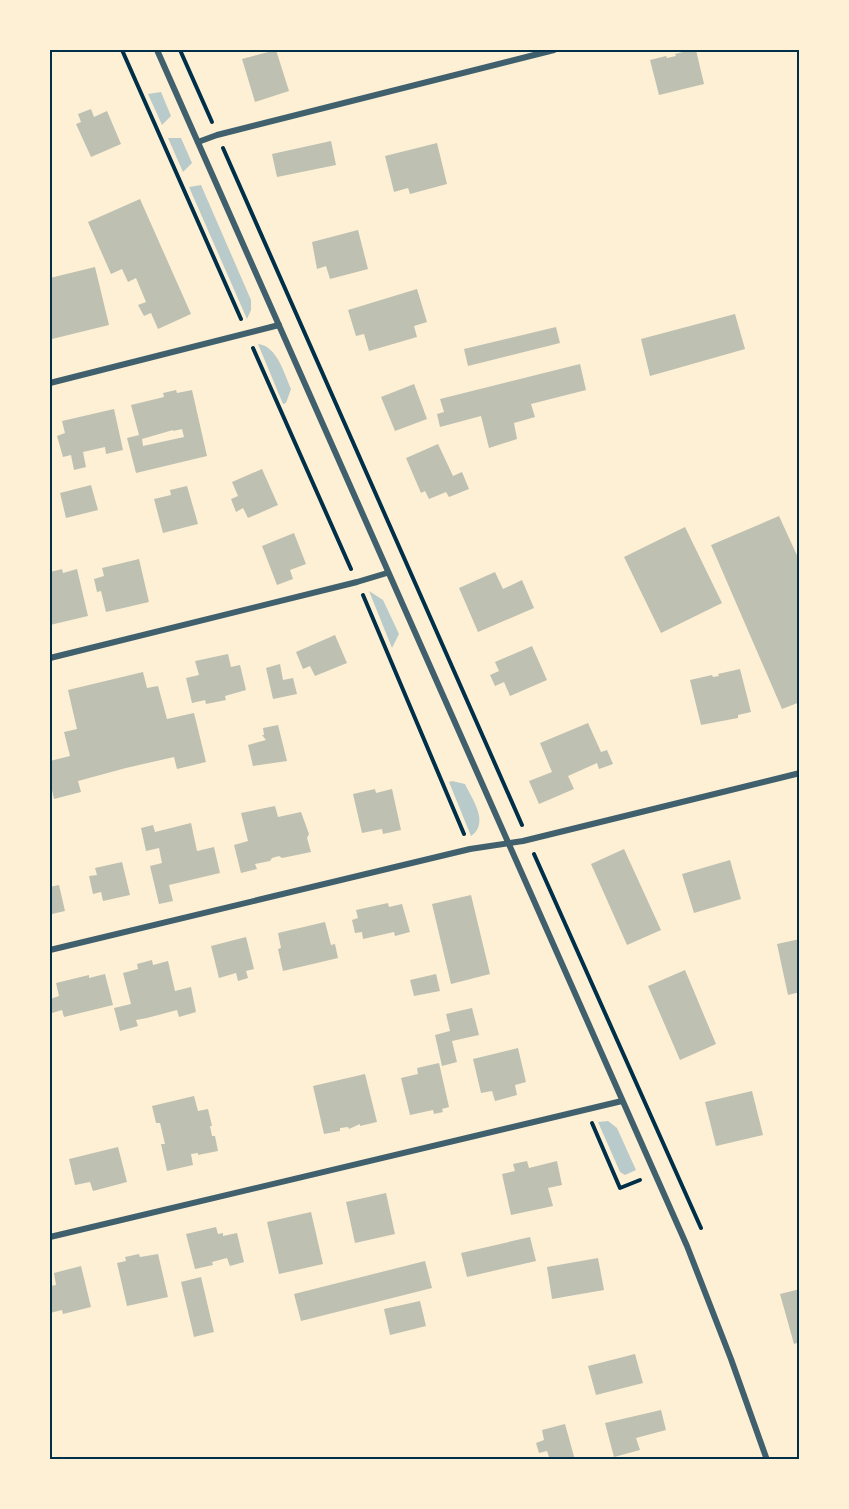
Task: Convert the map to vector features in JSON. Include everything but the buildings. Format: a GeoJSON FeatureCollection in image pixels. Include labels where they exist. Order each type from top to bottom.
{"type":"FeatureCollection","features":[{"type":"Feature","properties":{"kind":"street"},"geometry":{"type":"LineString","coordinates":[[157,50],[687,1246],[767,1460]]}},
{"type":"Feature","properties":{"kind":"street"},"geometry":{"type":"LineString","coordinates":[[198,142],[554,50]]}},
{"type":"Feature","properties":{"kind":"street"},"geometry":{"type":"LineString","coordinates":[[50,383],[279,326]]}},
{"type":"Feature","properties":{"kind":"street"},"geometry":{"type":"LineString","coordinates":[[50,658],[387,573]]}},
{"type":"Feature","properties":{"kind":"street"},"geometry":{"type":"LineString","coordinates":[[50,950],[470,849],[523,841],[800,773]]}},
{"type":"Feature","properties":{"kind":"street"},"geometry":{"type":"LineString","coordinates":[[50,1236],[622,1101]]}},
{"type":"Feature","properties":{"kind":"path"},"geometry":{"type":"LineString","coordinates":[[122,50],[242,323]]}},
{"type":"Feature","properties":{"kind":"path"},"geometry":{"type":"LineString","coordinates":[[180,50],[520,822]]}},
{"type":"Feature","properties":{"kind":"path"},"geometry":{"type":"LineString","coordinates":[[534,855],[702,1228]]}},
{"type":"Feature","properties":{"kind":"path"},"geometry":{"type":"LineString","coordinates":[[592,1123],[620,1188],[640,1179]]}},
{"type":"Feature","properties":{"kind":"shaded area"},"geometry":{"type":"Polygon","coordinates":[[[161,92],[171,116],[162,125],[148,94],[161,92]]]}},
{"type":"Feature","properties":{"kind":"shaded area"},"geometry":{"type":"Polygon","coordinates":[[[168,138],[181,138],[192,163],[183,172],[168,138]]]}},
{"type":"Feature","properties":{"kind":"shaded area"},"geometry":{"type":"Polygon","coordinates":[[[201,185],[251,300],[251,310],[247,319],[189,187],[201,185]]]}},
{"type":"Feature","properties":{"kind":"shaded area"},"geometry":{"type":"Polygon","coordinates":[[[258,344],[265,346],[275,355],[282,368],[291,389],[286,403],[283,404],[258,344]]]}},
{"type":"Feature","properties":{"kind":"shaded area"},"geometry":{"type":"Polygon","coordinates":[[[369,591],[383,600],[399,634],[392,648],[369,591]]]}},
{"type":"Feature","properties":{"kind":"shaded area"},"geometry":{"type":"Polygon","coordinates":[[[449,782],[465,784],[478,811],[479,824],[471,836],[449,782]]]}},
{"type":"Feature","properties":{"kind":"shaded area"},"geometry":{"type":"Polygon","coordinates":[[[608,1121],[617,1128],[636,1170],[625,1175],[620,1172],[598,1122],[608,1121]]]}}]}
